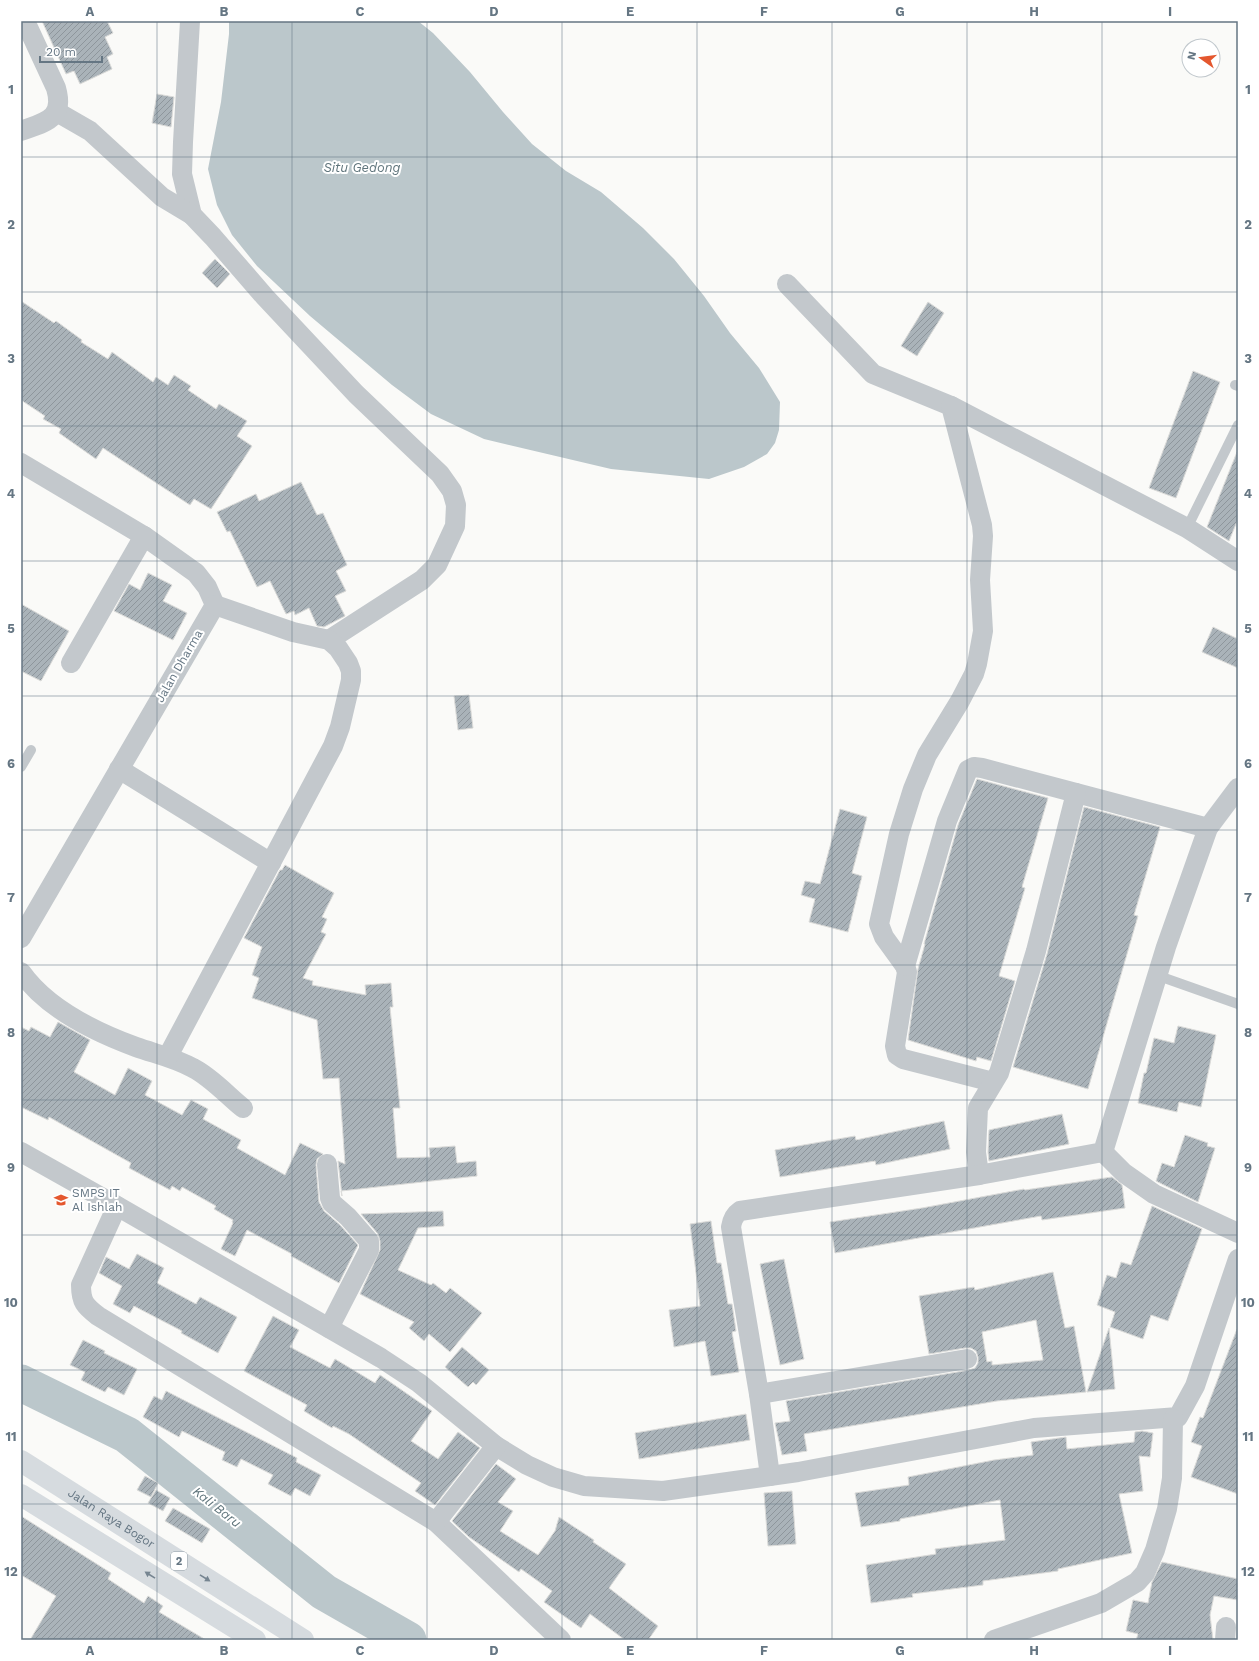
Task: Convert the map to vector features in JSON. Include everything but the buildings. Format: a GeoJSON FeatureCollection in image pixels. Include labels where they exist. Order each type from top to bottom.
{"type":"FeatureCollection","features":[{"type":"Feature","properties":{"kind":"highway","name":"Jalan Raya Bogor"},"geometry":{"type":"LineString","coordinates":[[21,1461],[304,1640]]}},
{"type":"Feature","properties":{"kind":"highway"},"geometry":{"type":"LineString","coordinates":[[39,1507],[54,1482]]}},
{"type":"Feature","properties":{"kind":"highway","name":"2"},"geometry":{"type":"LineString","coordinates":[[21,1495],[255,1640]]}},
{"type":"Feature","properties":{"kind":"street"},"geometry":{"type":"LineString","coordinates":[[21,131],[52,118],[57,112],[60,99],[26,21]]}},
{"type":"Feature","properties":{"kind":"street"},"geometry":{"type":"LineString","coordinates":[[190,21],[182,142],[182,174],[192,215]]}},
{"type":"Feature","properties":{"kind":"street"},"geometry":{"type":"LineString","coordinates":[[57,112],[90,131],[162,197],[192,215],[265,297],[356,394],[440,474],[452,491],[456,505],[455,526],[437,565],[422,580],[329,640]]}},
{"type":"Feature","properties":{"kind":"street"},"geometry":{"type":"LineString","coordinates":[[787,284],[873,374],[951,406],[1187,528],[1238,561]]}},
{"type":"Feature","properties":{"kind":"street"},"geometry":{"type":"LineString","coordinates":[[951,406],[982,525],[983,536],[980,580],[982,631],[974,674],[960,701],[927,755],[913,789],[899,834],[880,918],[880,927],[884,937],[905,966],[907,976],[895,1046],[896,1055],[903,1060],[993,1082]]}},
{"type":"Feature","properties":{"kind":"street"},"geometry":{"type":"LineString","coordinates":[[21,463],[144,536],[196,573],[207,587],[215,604],[293,632],[329,640],[338,648],[348,663],[351,671],[350,687],[340,727],[333,746],[168,1056]]}},
{"type":"Feature","properties":{"kind":"street"},"geometry":{"type":"LineString","coordinates":[[71,663],[144,536]]}},
{"type":"Feature","properties":{"kind":"street","name":"Jalan Dharma"},"geometry":{"type":"LineString","coordinates":[[21,938],[215,604]]}},
{"type":"Feature","properties":{"kind":"street"},"geometry":{"type":"LineString","coordinates":[[905,966],[948,821],[968,770],[974,767],[1208,828]]}},
{"type":"Feature","properties":{"kind":"street"},"geometry":{"type":"LineString","coordinates":[[119,769],[271,863]]}},
{"type":"Feature","properties":{"kind":"street"},"geometry":{"type":"LineString","coordinates":[[1103,1152],[1156,975],[1208,828],[1238,788]]}},
{"type":"Feature","properties":{"kind":"street"},"geometry":{"type":"LineString","coordinates":[[979,1175],[976,1152],[978,1108],[999,1074],[1036,951],[1076,793]]}},
{"type":"Feature","properties":{"kind":"street"},"geometry":{"type":"LineString","coordinates":[[21,972],[35,989],[49,1001],[74,1018],[101,1032],[137,1047],[168,1056],[195,1069],[243,1108]]}},
{"type":"Feature","properties":{"kind":"street"},"geometry":{"type":"LineString","coordinates":[[21,1152],[381,1358],[419,1382],[496,1446],[527,1465],[552,1477],[584,1486],[663,1491],[770,1476],[1034,1428],[1178,1418],[1195,1386],[1238,1259]]}},
{"type":"Feature","properties":{"kind":"street"},"geometry":{"type":"LineString","coordinates":[[770,1476],[760,1394],[731,1227],[736,1213],[740,1210],[979,1175],[1103,1152]]}},
{"type":"Feature","properties":{"kind":"street"},"geometry":{"type":"LineString","coordinates":[[1103,1152],[1124,1173],[1154,1194],[1238,1233]]}},
{"type":"Feature","properties":{"kind":"street"},"geometry":{"type":"LineString","coordinates":[[327,1164],[330,1198],[332,1203],[348,1217],[369,1241],[369,1250],[329,1328]]}},
{"type":"Feature","properties":{"kind":"street"},"geometry":{"type":"LineString","coordinates":[[117,1206],[81,1285],[81,1297],[87,1308],[436,1522],[561,1640]]}},
{"type":"Feature","properties":{"kind":"street"},"geometry":{"type":"LineString","coordinates":[[760,1394],[967,1360]]}},
{"type":"Feature","properties":{"kind":"street"},"geometry":{"type":"LineString","coordinates":[[994,1640],[1101,1603],[1137,1582],[1146,1573],[1155,1550],[1167,1509],[1172,1478],[1173,1419]]}},
{"type":"Feature","properties":{"kind":"street"},"geometry":{"type":"LineString","coordinates":[[436,1522],[496,1446]]}},
{"type":"Feature","properties":{"kind":"lane"},"geometry":{"type":"LineString","coordinates":[[1187,528],[1238,425]]}},
{"type":"Feature","properties":{"kind":"lane"},"geometry":{"type":"LineString","coordinates":[[21,767],[31,750]]}},
{"type":"Feature","properties":{"kind":"lane"},"geometry":{"type":"LineString","coordinates":[[1156,975],[1238,1004]]}},
{"type":"Feature","properties":{"kind":"water","name":"Situ Gedong"},"geometry":{"type":"Polygon","coordinates":[[[229,21],[418,21],[433,33],[470,72],[532,144],[566,171],[601,192],[643,228],[674,259],[704,296],[730,333],[759,368],[780,402],[779,430],[775,443],[767,454],[744,467],[709,479],[611,469],[484,439],[431,414],[392,385],[310,316],[257,266],[232,235],[217,205],[208,169],[221,102],[229,34],[229,21]]]}},
{"type":"Feature","properties":{"kind":"waterway","name":"Kali Baru"},"geometry":{"type":"LineString","coordinates":[[21,1383],[127,1435],[324,1592],[408,1640]]}},
{"type":"Feature","properties":{"kind":"place","name":"SMPS IT Al Ishlah"},"geometry":{"type":"Point","coordinates":[61,1200]}}]}
